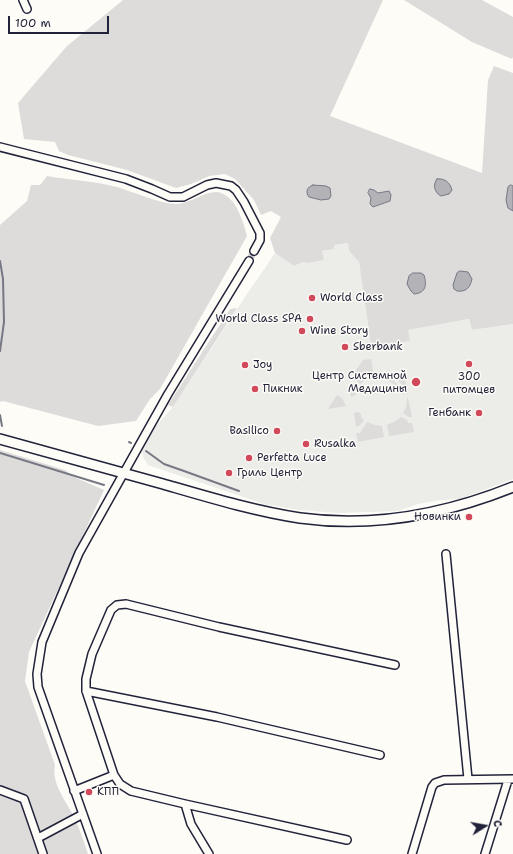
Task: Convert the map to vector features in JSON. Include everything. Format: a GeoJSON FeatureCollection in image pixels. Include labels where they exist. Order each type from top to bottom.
{"type":"FeatureCollection","features":[{"type":"Feature","properties":{"kind":"main road"},"geometry":{"type":"LineString","coordinates":[[0,439],[262,511],[322,520],[376,520],[418,515],[465,504],[513,487]]}},
{"type":"Feature","properties":{"kind":"street"},"geometry":{"type":"LineString","coordinates":[[24,0],[27,9]]}},
{"type":"Feature","properties":{"kind":"street"},"geometry":{"type":"LineString","coordinates":[[0,147],[126,179],[170,197],[183,197],[207,185],[216,183],[231,186],[236,190],[244,202],[260,234],[260,240],[254,251]]}},
{"type":"Feature","properties":{"kind":"street"},"geometry":{"type":"LineString","coordinates":[[97,854],[38,687],[36,674],[42,642],[79,553],[168,394],[249,261]]}},
{"type":"Feature","properties":{"kind":"street"},"geometry":{"type":"LineString","coordinates":[[446,554],[468,779]]}},
{"type":"Feature","properties":{"kind":"street"},"geometry":{"type":"LineString","coordinates":[[348,840],[131,791],[120,784],[114,775],[86,691],[86,679],[92,654],[111,610],[117,605],[126,604],[219,627],[395,665]]}},
{"type":"Feature","properties":{"kind":"street"},"geometry":{"type":"LineString","coordinates":[[86,691],[217,717],[380,755]]}},
{"type":"Feature","properties":{"kind":"street"},"geometry":{"type":"LineString","coordinates":[[74,791],[114,775]]}},
{"type":"Feature","properties":{"kind":"street"},"geometry":{"type":"LineString","coordinates":[[412,854],[432,787],[435,783],[444,780],[468,779],[510,780],[485,854]]}},
{"type":"Feature","properties":{"kind":"street"},"geometry":{"type":"LineString","coordinates":[[0,790],[24,799],[43,854]]}},
{"type":"Feature","properties":{"kind":"street"},"geometry":{"type":"LineString","coordinates":[[185,804],[191,824],[208,854]]}},
{"type":"Feature","properties":{"kind":"street"},"geometry":{"type":"LineString","coordinates":[[38,838],[82,814]]}},
{"type":"Feature","properties":{"kind":"shaded area"},"geometry":{"type":"Polygon","coordinates":[[[123,0],[383,0],[330,116],[482,173],[488,80],[494,66],[513,73],[513,324],[472,330],[469,319],[408,330],[410,341],[373,347],[371,345],[359,262],[349,251],[348,243],[334,245],[334,249],[322,251],[324,260],[309,263],[303,262],[294,266],[275,253],[270,238],[281,217],[271,211],[261,215],[254,200],[235,179],[225,174],[209,176],[191,184],[176,188],[127,170],[68,155],[59,151],[55,142],[24,139],[18,103],[66,47],[123,0]]]}},
{"type":"Feature","properties":{"kind":"shaded area"},"geometry":{"type":"Polygon","coordinates":[[[404,0],[482,0],[513,17],[512,59],[472,42],[404,0]]]}},
{"type":"Feature","properties":{"kind":"shaded area"},"geometry":{"type":"Polygon","coordinates":[[[47,176],[108,185],[154,200],[175,204],[181,204],[210,193],[221,193],[231,200],[241,217],[247,236],[160,389],[150,399],[136,421],[98,426],[3,401],[0,402],[0,225],[27,201],[31,185],[40,185],[47,176]]]}},
{"type":"Feature","properties":{"kind":"shaded area"},"geometry":{"type":"Polygon","coordinates":[[[437,179],[444,180],[448,183],[452,190],[449,194],[441,196],[437,193],[434,186],[437,179]]]}},
{"type":"Feature","properties":{"kind":"shaded area"},"geometry":{"type":"Polygon","coordinates":[[[313,185],[326,186],[330,188],[331,196],[329,199],[321,200],[309,197],[307,190],[313,185]]]}},
{"type":"Feature","properties":{"kind":"shaded area"},"geometry":{"type":"Polygon","coordinates":[[[511,185],[513,186],[513,211],[508,208],[506,200],[508,187],[511,185]]]}},
{"type":"Feature","properties":{"kind":"shaded area"},"geometry":{"type":"Polygon","coordinates":[[[370,189],[378,193],[389,191],[391,195],[390,201],[373,207],[370,204],[371,198],[368,193],[370,189]]]}},
{"type":"Feature","properties":{"kind":"shaded area"},"geometry":{"type":"Polygon","coordinates":[[[348,243],[349,251],[359,262],[371,345],[373,347],[410,341],[407,330],[469,319],[472,330],[513,324],[513,479],[460,499],[441,500],[418,504],[398,511],[339,513],[299,510],[264,504],[148,465],[143,457],[142,451],[151,432],[173,407],[275,253],[294,266],[303,262],[309,263],[324,260],[322,251],[334,249],[334,245],[348,243]]]}},
{"type":"Feature","properties":{"kind":"shaded area"},"geometry":{"type":"Polygon","coordinates":[[[460,271],[468,272],[472,279],[467,289],[457,291],[454,289],[453,285],[457,273],[460,271]]]}},
{"type":"Feature","properties":{"kind":"shaded area"},"geometry":{"type":"Polygon","coordinates":[[[413,273],[421,273],[424,275],[425,282],[425,288],[421,292],[414,294],[407,284],[409,276],[413,273]]]}},
{"type":"Feature","properties":{"kind":"shaded area"},"geometry":{"type":"Polygon","coordinates":[[[237,308],[173,407],[168,405],[230,309],[237,308]]]}},
{"type":"Feature","properties":{"kind":"shaded area"},"geometry":{"type":"Polygon","coordinates":[[[371,359],[374,375],[360,384],[355,379],[354,373],[363,360],[371,359]]]}},
{"type":"Feature","properties":{"kind":"shaded area"},"geometry":{"type":"Polygon","coordinates":[[[402,374],[404,374],[408,394],[406,394],[404,387],[398,380],[402,374]]]}},
{"type":"Feature","properties":{"kind":"shaded area"},"geometry":{"type":"Polygon","coordinates":[[[379,377],[394,381],[404,394],[401,394],[393,383],[387,380],[379,379],[379,377]]]}},
{"type":"Feature","properties":{"kind":"shaded area"},"geometry":{"type":"Polygon","coordinates":[[[353,383],[357,387],[355,390],[356,395],[351,397],[349,384],[353,383]]]}},
{"type":"Feature","properties":{"kind":"shaded area"},"geometry":{"type":"Polygon","coordinates":[[[337,395],[342,398],[346,406],[328,409],[337,395]]]}},
{"type":"Feature","properties":{"kind":"shaded area"},"geometry":{"type":"Polygon","coordinates":[[[407,398],[412,417],[409,417],[403,413],[406,408],[407,398]]]}},
{"type":"Feature","properties":{"kind":"shaded area"},"geometry":{"type":"Polygon","coordinates":[[[358,412],[364,420],[359,426],[356,427],[354,413],[358,412]]]}},
{"type":"Feature","properties":{"kind":"shaded area"},"geometry":{"type":"Polygon","coordinates":[[[401,417],[407,420],[408,423],[412,423],[414,432],[389,436],[387,425],[401,417]]]}},
{"type":"Feature","properties":{"kind":"shaded area"},"geometry":{"type":"Polygon","coordinates":[[[367,422],[382,426],[384,437],[358,442],[356,433],[360,433],[367,422]]]}},
{"type":"Feature","properties":{"kind":"shaded area"},"geometry":{"type":"Polygon","coordinates":[[[0,450],[65,470],[74,477],[104,490],[29,652],[25,681],[55,765],[54,772],[57,786],[75,819],[88,854],[0,854],[0,450]]]}},
{"type":"Feature","properties":{"kind":"waterway"},"geometry":{"type":"LineString","coordinates":[[0,261],[3,279],[4,322],[0,351]]}},
{"type":"Feature","properties":{"kind":"waterway"},"geometry":{"type":"LineString","coordinates":[[0,415],[2,426]]}},
{"type":"Feature","properties":{"kind":"waterway"},"geometry":{"type":"LineString","coordinates":[[146,451],[164,464],[239,491]]}},
{"type":"Feature","properties":{"kind":"waterway"},"geometry":{"type":"LineString","coordinates":[[0,453],[104,485]]}},
{"type":"Feature","properties":{"kind":"tunnel"},"geometry":{"type":"LineString","coordinates":[[249,261],[254,251]]}},
{"type":"Feature","properties":{"kind":"place","name":"World Class"},"geometry":{"type":"Point","coordinates":[312,298]}},
{"type":"Feature","properties":{"kind":"place","name":"World Class SPA"},"geometry":{"type":"Point","coordinates":[310,319]}},
{"type":"Feature","properties":{"kind":"place","name":"Wine Story"},"geometry":{"type":"Point","coordinates":[302,331]}},
{"type":"Feature","properties":{"kind":"place","name":"Sberbank"},"geometry":{"type":"Point","coordinates":[345,347]}},
{"type":"Feature","properties":{"kind":"place","name":"300 питомцев"},"geometry":{"type":"Point","coordinates":[469,364]}},
{"type":"Feature","properties":{"kind":"place","name":"Joy"},"geometry":{"type":"Point","coordinates":[245,365]}},
{"type":"Feature","properties":{"kind":"place","name":"Центр Системной Медицины"},"geometry":{"type":"Point","coordinates":[416,382]}},
{"type":"Feature","properties":{"kind":"place","name":"Пикник"},"geometry":{"type":"Point","coordinates":[255,389]}},
{"type":"Feature","properties":{"kind":"place","name":"Генбанк"},"geometry":{"type":"Point","coordinates":[479,413]}},
{"type":"Feature","properties":{"kind":"place","name":"Basilico"},"geometry":{"type":"Point","coordinates":[277,431]}},
{"type":"Feature","properties":{"kind":"place","name":"Rusalka"},"geometry":{"type":"Point","coordinates":[306,444]}},
{"type":"Feature","properties":{"kind":"place","name":"Perfetta Luce"},"geometry":{"type":"Point","coordinates":[249,458]}},
{"type":"Feature","properties":{"kind":"place","name":"Гриль Центр"},"geometry":{"type":"Point","coordinates":[229,473]}},
{"type":"Feature","properties":{"kind":"place","name":"Новинки"},"geometry":{"type":"Point","coordinates":[469,517]}},
{"type":"Feature","properties":{"kind":"place","name":"КПП"},"geometry":{"type":"Point","coordinates":[89,792]}}]}
